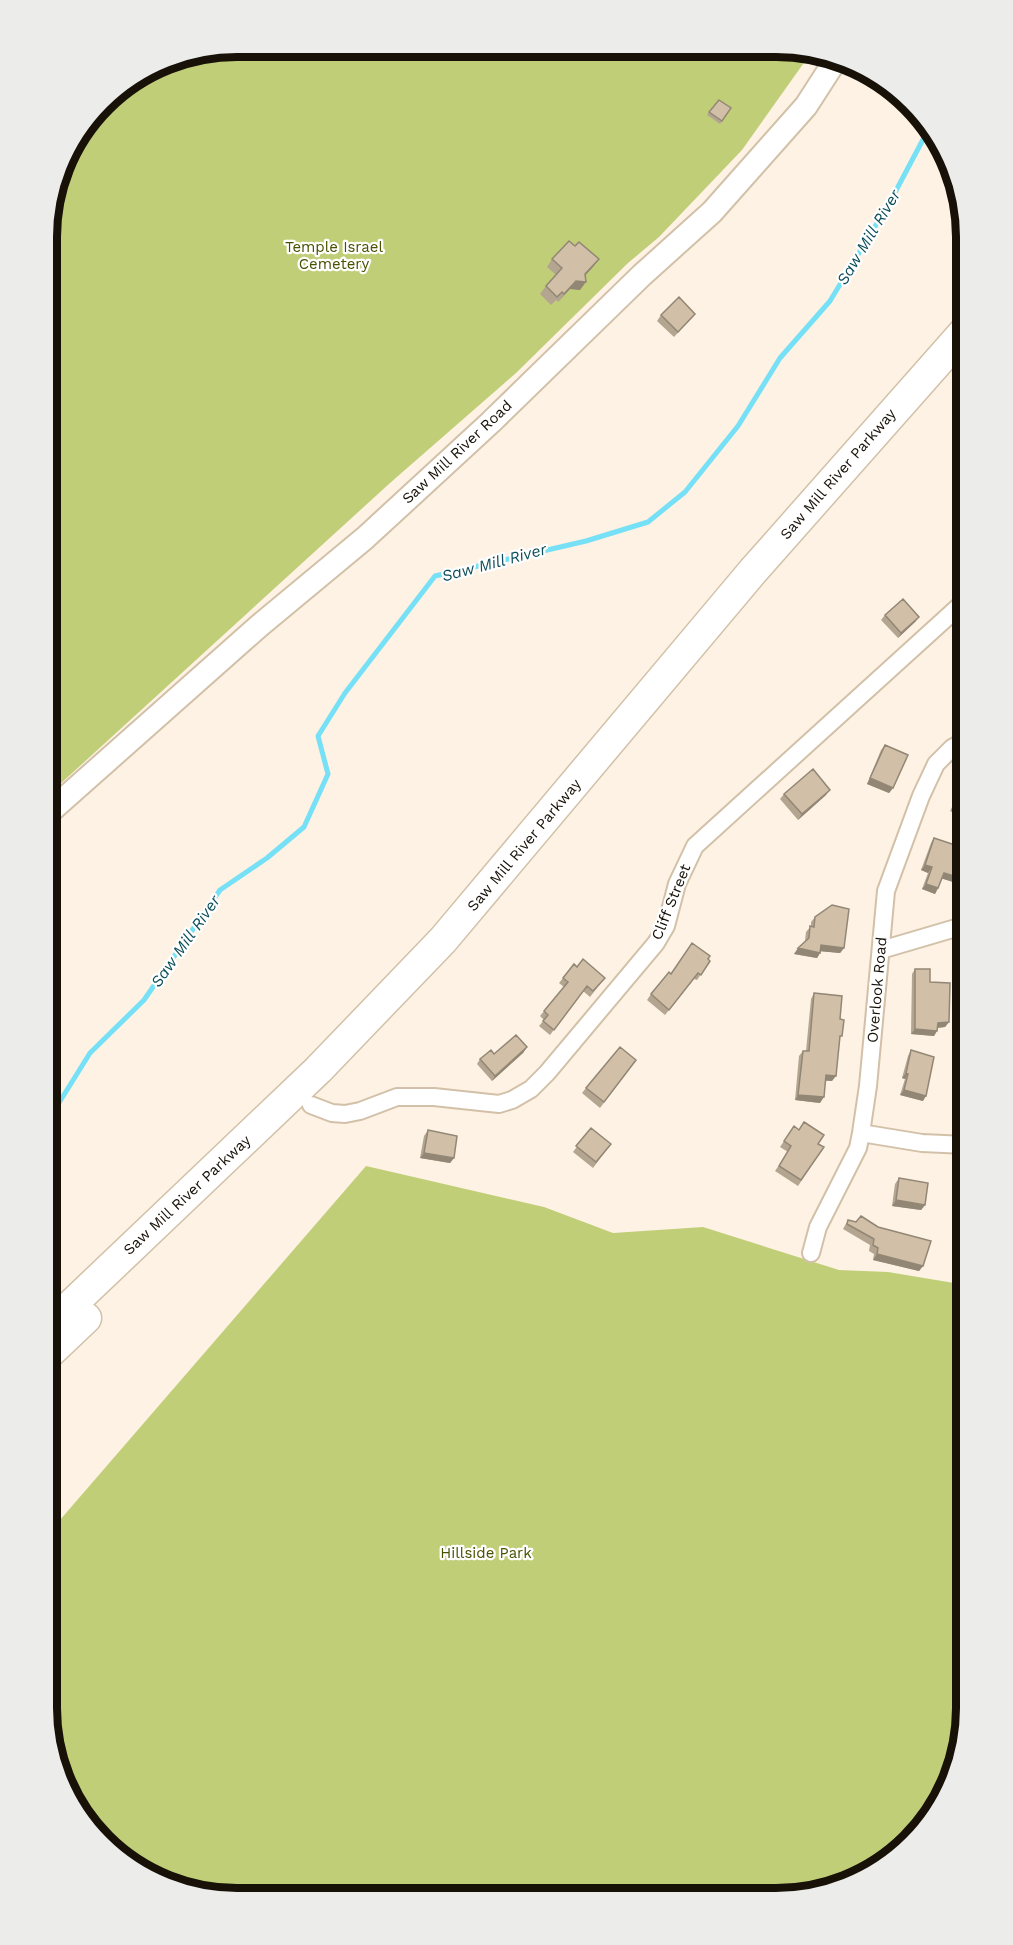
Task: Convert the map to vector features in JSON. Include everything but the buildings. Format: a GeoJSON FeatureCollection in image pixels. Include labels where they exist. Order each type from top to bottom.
{"type":"FeatureCollection","features":[{"type":"Feature","properties":{"kind":"highway","name":"Saw Mill River Parkway"},"geometry":{"type":"LineString","coordinates":[[57,1318],[318,1070],[443,940],[753,571],[956,341]]}},
{"type":"Feature","properties":{"kind":"highway","name":"Saw Mill River Parkway"},"geometry":{"type":"LineString","coordinates":[[57,1346],[311,1105],[418,997],[498,908],[763,590],[956,370]]}},
{"type":"Feature","properties":{"kind":"main road","name":"Saw Mill River Road"},"geometry":{"type":"LineString","coordinates":[[57,805],[259,626],[365,538],[490,422],[642,275],[712,212],[806,106],[832,66]]}},
{"type":"Feature","properties":{"kind":"street","name":"Cliff Street"},"geometry":{"type":"LineString","coordinates":[[311,1105],[332,1113],[345,1114],[360,1111],[397,1097],[434,1097],[499,1104],[512,1100],[531,1089],[656,943],[666,926],[678,884],[694,846],[956,609]]}},
{"type":"Feature","properties":{"kind":"street","name":"Overlook Road"},"geometry":{"type":"LineString","coordinates":[[811,1253],[818,1227],[858,1148],[868,1086],[886,891],[921,796],[936,764],[956,746]]}},
{"type":"Feature","properties":{"kind":"street"},"geometry":{"type":"LineString","coordinates":[[880,950],[956,928]]}},
{"type":"Feature","properties":{"kind":"street"},"geometry":{"type":"LineString","coordinates":[[861,1133],[922,1143],[956,1145]]}},
{"type":"Feature","properties":{"kind":"green space","name":"Temple Israel Cemetery"},"geometry":{"type":"Polygon","coordinates":[[[237,57],[776,57],[806,60],[742,150],[659,237],[628,263],[516,373],[390,483],[57,787],[57,237],[63,190],[71,168],[87,137],[102,118],[127,94],[168,71],[190,63],[237,57]]]}},
{"type":"Feature","properties":{"kind":"green space","name":"Hillside Park"},"geometry":{"type":"Polygon","coordinates":[[[366,1166],[544,1207],[613,1233],[703,1227],[839,1270],[888,1272],[956,1283],[956,1720],[953,1743],[942,1777],[932,1798],[911,1827],[876,1858],[823,1882],[776,1888],[237,1888],[190,1882],[157,1869],[137,1858],[118,1843],[87,1808],[76,1788],[60,1743],[57,1720],[57,1523],[366,1166]]]}},
{"type":"Feature","properties":{"kind":"waterway","name":"Saw Mill River"},"geometry":{"type":"LineString","coordinates":[[57,1106],[90,1053],[144,1000],[220,890],[267,858],[304,827],[328,774],[318,736],[345,693],[435,576],[586,541],[648,522],[685,492],[738,426],[780,358],[830,301],[891,200],[925,136]]}}]}
